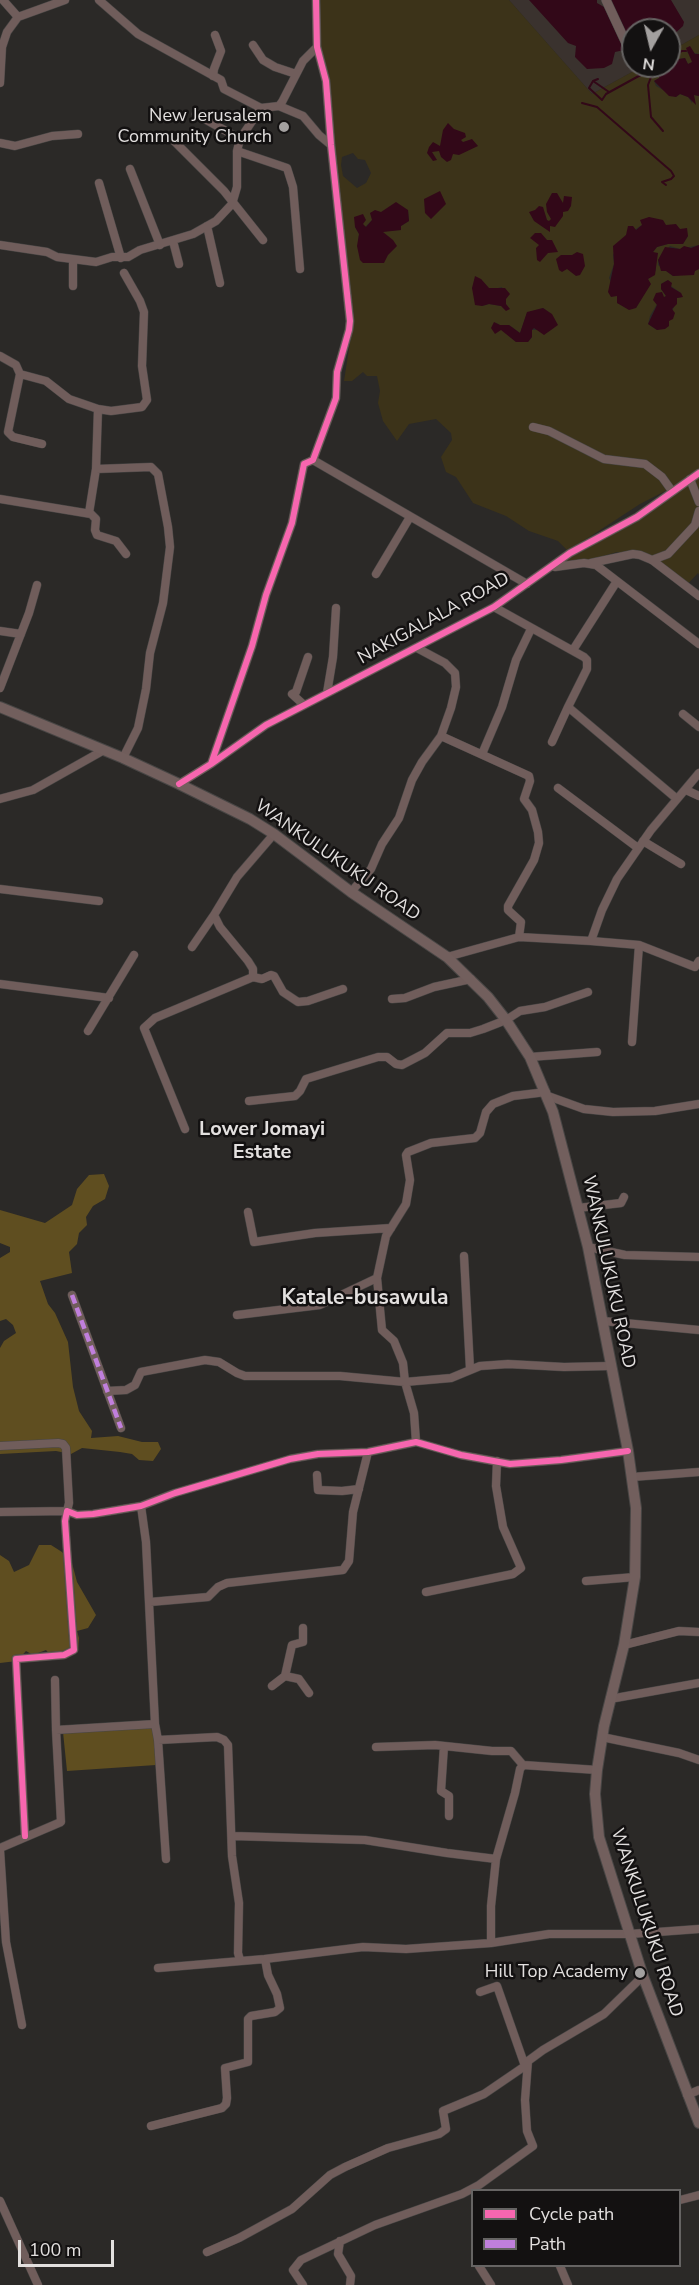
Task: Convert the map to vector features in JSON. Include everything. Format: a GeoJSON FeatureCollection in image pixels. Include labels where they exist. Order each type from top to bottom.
{"type":"FeatureCollection","features":[{"type":"Feature","properties":{"kind":"main road","name":"WANKULUKUKU ROAD"},"geometry":{"type":"LineString","coordinates":[[0,707],[123,758],[250,819],[274,834],[351,892],[447,957],[471,979],[506,1020],[530,1057],[547,1094],[588,1247],[628,1450],[636,1508],[635,1577],[624,1645],[602,1737],[597,1770],[595,1813],[599,1837],[643,1976],[699,2123]]}},
{"type":"Feature","properties":{"kind":"street"},"geometry":{"type":"LineString","coordinates":[[3,0],[18,17]]}},
{"type":"Feature","properties":{"kind":"street"},"geometry":{"type":"LineString","coordinates":[[0,83],[2,47],[7,32],[18,17],[65,0]]}},
{"type":"Feature","properties":{"kind":"street"},"geometry":{"type":"LineString","coordinates":[[99,0],[138,34],[221,80],[224,89],[261,108],[279,106],[303,116],[331,145]]}},
{"type":"Feature","properties":{"kind":"street"},"geometry":{"type":"LineString","coordinates":[[211,764],[292,523],[302,467],[313,460],[336,398],[337,372],[350,321],[326,81],[317,47],[316,0]]}},
{"type":"Feature","properties":{"kind":"street"},"geometry":{"type":"LineString","coordinates":[[606,0],[621,32]]}},
{"type":"Feature","properties":{"kind":"street"},"geometry":{"type":"LineString","coordinates":[[213,76],[221,51],[215,35]]}},
{"type":"Feature","properties":{"kind":"street"},"geometry":{"type":"LineString","coordinates":[[254,45],[263,60],[274,67],[296,74]]}},
{"type":"Feature","properties":{"kind":"street"},"geometry":{"type":"LineString","coordinates":[[279,106],[286,98],[303,61],[317,47]]}},
{"type":"Feature","properties":{"kind":"street"},"geometry":{"type":"LineString","coordinates":[[0,245],[47,252],[57,257],[73,260],[96,262],[112,257],[121,258],[193,234],[216,221],[232,204],[237,187],[237,151],[240,139],[261,108]]}},
{"type":"Feature","properties":{"kind":"street"},"geometry":{"type":"LineString","coordinates":[[196,114],[240,139]]}},
{"type":"Feature","properties":{"kind":"street"},"geometry":{"type":"LineString","coordinates":[[0,143],[15,147],[52,136],[78,134]]}},
{"type":"Feature","properties":{"kind":"street"},"geometry":{"type":"LineString","coordinates":[[174,141],[224,191],[262,240]]}},
{"type":"Feature","properties":{"kind":"street"},"geometry":{"type":"LineString","coordinates":[[237,151],[287,168],[293,187],[300,269]]}},
{"type":"Feature","properties":{"kind":"street"},"geometry":{"type":"LineString","coordinates":[[130,169],[160,245]]}},
{"type":"Feature","properties":{"kind":"street"},"geometry":{"type":"LineString","coordinates":[[99,183],[121,258]]}},
{"type":"Feature","properties":{"kind":"street"},"geometry":{"type":"LineString","coordinates":[[207,226],[220,283]]}},
{"type":"Feature","properties":{"kind":"street"},"geometry":{"type":"LineString","coordinates":[[173,240],[179,264]]}},
{"type":"Feature","properties":{"kind":"street"},"geometry":{"type":"LineString","coordinates":[[73,260],[73,286]]}},
{"type":"Feature","properties":{"kind":"street"},"geometry":{"type":"LineString","coordinates":[[20,374],[46,381],[69,399],[98,409],[111,411],[142,407],[147,400],[142,366],[144,312],[124,273]]}},
{"type":"Feature","properties":{"kind":"street"},"geometry":{"type":"LineString","coordinates":[[0,356],[16,365],[20,374],[19,388],[8,432],[13,437],[42,444]]}},
{"type":"Feature","properties":{"kind":"street"},"geometry":{"type":"LineString","coordinates":[[90,513],[96,469],[98,409]]}},
{"type":"Feature","properties":{"kind":"street"},"geometry":{"type":"LineString","coordinates":[[533,427],[549,431],[604,459],[645,464],[662,477],[672,491]]}},
{"type":"Feature","properties":{"kind":"street"},"geometry":{"type":"LineString","coordinates":[[313,460],[527,584]]}},
{"type":"Feature","properties":{"kind":"street"},"geometry":{"type":"LineString","coordinates":[[96,469],[151,468],[158,474],[170,547],[163,603],[150,653],[138,728],[123,758]]}},
{"type":"Feature","properties":{"kind":"street","name":"NAKIGALALA ROAD"},"geometry":{"type":"LineString","coordinates":[[179,784],[211,764],[255,731],[495,607],[554,567],[570,553],[637,517],[699,473]]}},
{"type":"Feature","properties":{"kind":"street"},"geometry":{"type":"LineString","coordinates":[[690,479],[699,502]]}},
{"type":"Feature","properties":{"kind":"street"},"geometry":{"type":"LineString","coordinates":[[0,499],[90,513],[95,516],[97,535],[116,542],[126,554]]}},
{"type":"Feature","properties":{"kind":"street"},"geometry":{"type":"LineString","coordinates":[[652,560],[668,554],[695,525],[699,511]]}},
{"type":"Feature","properties":{"kind":"street"},"geometry":{"type":"LineString","coordinates":[[376,574],[410,517]]}},
{"type":"Feature","properties":{"kind":"street"},"geometry":{"type":"LineString","coordinates":[[554,567],[591,563],[633,554],[652,560],[699,597]]}},
{"type":"Feature","properties":{"kind":"street"},"geometry":{"type":"LineString","coordinates":[[591,563],[699,644]]}},
{"type":"Feature","properties":{"kind":"street"},"geometry":{"type":"LineString","coordinates":[[573,650],[617,581]]}},
{"type":"Feature","properties":{"kind":"street"},"geometry":{"type":"LineString","coordinates":[[0,688],[37,585]]}},
{"type":"Feature","properties":{"kind":"street"},"geometry":{"type":"LineString","coordinates":[[495,607],[573,650],[584,657],[588,664],[581,684],[552,742]]}},
{"type":"Feature","properties":{"kind":"street"},"geometry":{"type":"LineString","coordinates":[[327,693],[333,657],[336,608]]}},
{"type":"Feature","properties":{"kind":"street"},"geometry":{"type":"LineString","coordinates":[[482,754],[502,707],[516,660],[531,628]]}},
{"type":"Feature","properties":{"kind":"street"},"geometry":{"type":"LineString","coordinates":[[0,631],[21,634]]}},
{"type":"Feature","properties":{"kind":"street"},"geometry":{"type":"LineString","coordinates":[[351,892],[371,869],[382,843],[399,818],[416,772],[441,736],[454,693],[455,673],[445,663],[417,648]]}},
{"type":"Feature","properties":{"kind":"street"},"geometry":{"type":"LineString","coordinates":[[304,705],[292,694],[296,692],[308,657]]}},
{"type":"Feature","properties":{"kind":"street"},"geometry":{"type":"LineString","coordinates":[[568,707],[677,799]]}},
{"type":"Feature","properties":{"kind":"street"},"geometry":{"type":"LineString","coordinates":[[683,714],[699,727]]}},
{"type":"Feature","properties":{"kind":"street"},"geometry":{"type":"LineString","coordinates":[[441,736],[527,775],[530,779],[524,800],[532,810],[538,832],[538,843],[534,860],[508,906],[508,910],[521,922],[519,937]]}},
{"type":"Feature","properties":{"kind":"street"},"geometry":{"type":"LineString","coordinates":[[0,799],[33,790],[104,750]]}},
{"type":"Feature","properties":{"kind":"street"},"geometry":{"type":"LineString","coordinates":[[591,941],[602,910],[617,879],[641,844],[699,773]]}},
{"type":"Feature","properties":{"kind":"street"},"geometry":{"type":"LineString","coordinates":[[558,788],[641,844],[681,864]]}},
{"type":"Feature","properties":{"kind":"street"},"geometry":{"type":"LineString","coordinates":[[686,790],[699,796]]}},
{"type":"Feature","properties":{"kind":"street"},"geometry":{"type":"LineString","coordinates":[[192,947],[237,877],[274,834]]}},
{"type":"Feature","properties":{"kind":"street"},"geometry":{"type":"LineString","coordinates":[[0,889],[99,901]]}},
{"type":"Feature","properties":{"kind":"street"},"geometry":{"type":"LineString","coordinates":[[214,915],[220,927],[248,961],[253,969],[253,977]]}},
{"type":"Feature","properties":{"kind":"street"},"geometry":{"type":"LineString","coordinates":[[447,957],[519,937],[639,945],[698,966]]}},
{"type":"Feature","properties":{"kind":"street"},"geometry":{"type":"LineString","coordinates":[[632,1042],[639,945]]}},
{"type":"Feature","properties":{"kind":"street"},"geometry":{"type":"LineString","coordinates":[[88,1031],[134,954]]}},
{"type":"Feature","properties":{"kind":"street"},"geometry":{"type":"LineString","coordinates":[[185,1129],[144,1028],[156,1018],[253,977],[262,979],[274,976],[283,992],[298,1002],[308,1001],[343,989]]}},
{"type":"Feature","properties":{"kind":"street"},"geometry":{"type":"LineString","coordinates":[[392,999],[405,998],[434,987],[471,979]]}},
{"type":"Feature","properties":{"kind":"street"},"geometry":{"type":"LineString","coordinates":[[0,984],[109,998]]}},
{"type":"Feature","properties":{"kind":"street"},"geometry":{"type":"LineString","coordinates":[[249,1101],[294,1096],[300,1091],[306,1079],[378,1057],[387,1057],[396,1064],[402,1065],[424,1053],[447,1034],[470,1033],[506,1020],[520,1011],[545,1007],[588,992]]}},
{"type":"Feature","properties":{"kind":"street"},"geometry":{"type":"LineString","coordinates":[[530,1057],[597,1052]]}},
{"type":"Feature","properties":{"kind":"street"},"geometry":{"type":"LineString","coordinates":[[416,1442],[414,1413],[405,1382],[403,1363],[394,1341],[382,1330],[377,1278],[386,1236],[406,1204],[410,1180],[406,1155],[408,1152],[431,1143],[475,1138],[480,1133],[486,1112],[493,1104],[513,1096],[547,1094],[584,1109],[613,1112],[655,1111],[699,1104]]}},
{"type":"Feature","properties":{"kind":"street"},"geometry":{"type":"LineString","coordinates":[[578,1208],[621,1203],[624,1197]]}},
{"type":"Feature","properties":{"kind":"street"},"geometry":{"type":"LineString","coordinates":[[248,1212],[254,1242],[325,1232],[391,1228]]}},
{"type":"Feature","properties":{"kind":"street"},"geometry":{"type":"LineString","coordinates":[[588,1247],[625,1255],[699,1257]]}},
{"type":"Feature","properties":{"kind":"street"},"geometry":{"type":"LineString","coordinates":[[464,1256],[470,1369]]}},
{"type":"Feature","properties":{"kind":"street"},"geometry":{"type":"LineString","coordinates":[[237,1315],[320,1305],[377,1278]]}},
{"type":"Feature","properties":{"kind":"street"},"geometry":{"type":"LineString","coordinates":[[72,1295],[121,1428]]}},
{"type":"Feature","properties":{"kind":"street"},"geometry":{"type":"LineString","coordinates":[[603,1321],[699,1330]]}},
{"type":"Feature","properties":{"kind":"street"},"geometry":{"type":"LineString","coordinates":[[107,1391],[126,1390],[135,1385],[141,1372],[209,1360],[219,1362],[245,1376],[340,1376],[405,1382],[451,1378],[480,1366],[508,1364],[564,1367],[611,1366]]}},
{"type":"Feature","properties":{"kind":"street"},"geometry":{"type":"LineString","coordinates":[[0,1512],[67,1511],[77,1515],[141,1506],[175,1493],[290,1459],[318,1454],[368,1452],[416,1442],[461,1455],[510,1464],[552,1461],[628,1450]]}},
{"type":"Feature","properties":{"kind":"street"},"geometry":{"type":"LineString","coordinates":[[0,1446],[51,1443],[63,1444],[66,1448],[69,1503],[65,1521],[74,1650],[64,1655],[16,1659],[25,1836]]}},
{"type":"Feature","properties":{"kind":"street"},"geometry":{"type":"LineString","coordinates":[[150,1602],[208,1597],[218,1587],[227,1583],[344,1570],[349,1561],[353,1512],[368,1452]]}},
{"type":"Feature","properties":{"kind":"street"},"geometry":{"type":"LineString","coordinates":[[426,1592],[513,1574],[521,1569],[504,1527],[496,1486],[498,1461]]}},
{"type":"Feature","properties":{"kind":"street"},"geometry":{"type":"LineString","coordinates":[[632,1477],[699,1472]]}},
{"type":"Feature","properties":{"kind":"street"},"geometry":{"type":"LineString","coordinates":[[317,1475],[318,1490],[359,1489]]}},
{"type":"Feature","properties":{"kind":"street"},"geometry":{"type":"LineString","coordinates":[[141,1506],[146,1542],[155,1724],[166,1859]]}},
{"type":"Feature","properties":{"kind":"street"},"geometry":{"type":"LineString","coordinates":[[586,1581],[635,1577]]}},
{"type":"Feature","properties":{"kind":"street"},"geometry":{"type":"LineString","coordinates":[[272,1686],[285,1676],[292,1645],[303,1642],[303,1628]]}},
{"type":"Feature","properties":{"kind":"street"},"geometry":{"type":"LineString","coordinates":[[624,1645],[679,1631],[699,1632]]}},
{"type":"Feature","properties":{"kind":"street"},"geometry":{"type":"LineString","coordinates":[[285,1676],[299,1679],[309,1693]]}},
{"type":"Feature","properties":{"kind":"street"},"geometry":{"type":"LineString","coordinates":[[22,2025],[6,1942],[0,1849],[61,1822],[55,1680]]}},
{"type":"Feature","properties":{"kind":"street"},"geometry":{"type":"LineString","coordinates":[[610,1699],[699,1683]]}},
{"type":"Feature","properties":{"kind":"street"},"geometry":{"type":"LineString","coordinates":[[56,1730],[155,1724]]}},
{"type":"Feature","properties":{"kind":"street"},"geometry":{"type":"LineString","coordinates":[[158,1740],[217,1737],[224,1740],[229,1754],[232,1856],[239,1903],[238,1953],[240,1960]]}},
{"type":"Feature","properties":{"kind":"street"},"geometry":{"type":"LineString","coordinates":[[602,1737],[662,1749],[699,1760]]}},
{"type":"Feature","properties":{"kind":"street"},"geometry":{"type":"LineString","coordinates":[[376,1747],[444,1746],[511,1751],[523,1765],[597,1770]]}},
{"type":"Feature","properties":{"kind":"street"},"geometry":{"type":"LineString","coordinates":[[444,1746],[441,1793],[449,1796],[449,1816]]}},
{"type":"Feature","properties":{"kind":"street"},"geometry":{"type":"LineString","coordinates":[[491,1943],[491,1906],[496,1859],[523,1765]]}},
{"type":"Feature","properties":{"kind":"street"},"geometry":{"type":"LineString","coordinates":[[233,1836],[365,1840],[496,1859]]}},
{"type":"Feature","properties":{"kind":"street"},"geometry":{"type":"LineString","coordinates":[[158,1968],[265,1959],[363,1947],[406,1948],[491,1943],[549,1934],[630,1934],[699,1929]]}},
{"type":"Feature","properties":{"kind":"street"},"geometry":{"type":"LineString","coordinates":[[151,2126],[222,2108],[226,2104],[228,2098],[225,2068],[248,2062],[248,2019],[251,2016],[275,2012],[280,2008],[277,1994],[268,1975],[265,1959]]}},
{"type":"Feature","properties":{"kind":"street"},"geometry":{"type":"LineString","coordinates":[[207,2252],[239,2238],[292,2209],[330,2175],[345,2167],[388,2148],[439,2134],[446,2129],[443,2111],[483,2094],[543,2050],[604,2014],[643,1976]]}},
{"type":"Feature","properties":{"kind":"street"},"geometry":{"type":"LineString","coordinates":[[479,2188],[533,2146],[527,2131],[526,2064],[498,1986],[480,1992]]}},
{"type":"Feature","properties":{"kind":"street"},"geometry":{"type":"LineString","coordinates":[[687,2095],[699,2090]]}},
{"type":"Feature","properties":{"kind":"street"},"geometry":{"type":"LineString","coordinates":[[303,2285],[293,2270],[297,2263],[375,2225],[471,2191]]}},
{"type":"Feature","properties":{"kind":"street"},"geometry":{"type":"LineString","coordinates":[[681,2200],[699,2195]]}},
{"type":"Feature","properties":{"kind":"street"},"geometry":{"type":"LineString","coordinates":[[0,2201],[38,2285]]}},
{"type":"Feature","properties":{"kind":"street"},"geometry":{"type":"LineString","coordinates":[[340,2241],[338,2254],[351,2281],[358,2285]]}},
{"type":"Feature","properties":{"kind":"street"},"geometry":{"type":"LineString","coordinates":[[480,2267],[491,2285]]}},
{"type":"Feature","properties":{"kind":"street"},"geometry":{"type":"LineString","coordinates":[[561,2267],[568,2285]]}},
{"type":"Feature","properties":{"kind":"shaded area"},"geometry":{"type":"Polygon","coordinates":[[[319,0],[509,0],[592,94],[621,78],[659,78],[654,81],[656,86],[676,97],[680,94],[688,97],[692,103],[694,95],[699,96],[699,245],[680,249],[670,246],[658,260],[658,265],[673,276],[699,269],[699,468],[692,477],[699,474],[699,575],[698,573],[684,588],[648,560],[617,552],[586,561],[564,561],[681,483],[640,504],[568,551],[558,541],[529,531],[506,516],[473,503],[456,477],[446,472],[441,457],[452,440],[451,433],[436,419],[409,424],[397,441],[383,421],[378,403],[380,391],[377,376],[367,376],[363,372],[352,381],[344,381],[354,316],[339,218],[320,46],[319,0]],[[353,153],[342,157],[341,165],[343,176],[357,188],[366,183],[371,173],[365,160],[358,159],[353,153]],[[408,210],[372,220],[365,227],[362,224],[355,227],[359,234],[358,245],[381,231],[401,230],[401,226],[409,221],[408,210]],[[642,225],[626,235],[613,255],[614,264],[609,278],[617,295],[617,303],[636,308],[650,284],[648,279],[656,270],[656,258],[653,252],[657,247],[668,244],[683,244],[688,236],[680,229],[666,225],[642,225]],[[481,279],[472,288],[482,306],[506,304],[502,287],[488,288],[481,279]],[[668,280],[661,284],[661,289],[666,296],[657,304],[648,324],[657,330],[663,328],[669,321],[677,298],[682,297],[668,280]],[[543,308],[527,313],[520,333],[509,325],[500,325],[495,322],[516,342],[528,342],[532,337],[531,330],[554,328],[543,308]]]}},
{"type":"Feature","properties":{"kind":"shaded area"},"geometry":{"type":"Polygon","coordinates":[[[509,0],[699,0],[699,35],[681,45],[681,18],[621,18],[621,78],[592,94],[509,0]]]}},
{"type":"Feature","properties":{"kind":"shaded area"},"geometry":{"type":"Polygon","coordinates":[[[529,0],[597,0],[597,3],[604,7],[621,44],[621,51],[615,52],[612,64],[604,68],[587,69],[575,57],[576,46],[568,43],[529,0]]]}},
{"type":"Feature","properties":{"kind":"shaded area"},"geometry":{"type":"Polygon","coordinates":[[[609,0],[671,0],[684,22],[681,28],[681,18],[621,18],[621,24],[609,0]]]}},
{"type":"Feature","properties":{"kind":"shaded area"},"geometry":{"type":"Polygon","coordinates":[[[699,35],[699,54],[686,51],[693,62],[688,64],[685,58],[681,59],[681,45],[699,35]]]}},
{"type":"Feature","properties":{"kind":"shaded area"},"geometry":{"type":"Polygon","coordinates":[[[690,46],[695,54],[699,54],[699,96],[694,95],[696,105],[688,97],[680,94],[676,97],[669,96],[654,81],[659,78],[681,78],[681,59],[685,58],[688,64],[692,62],[686,48],[690,46]]]}},
{"type":"Feature","properties":{"kind":"shaded area"},"geometry":{"type":"Polygon","coordinates":[[[448,123],[454,129],[465,133],[466,137],[461,140],[463,142],[472,139],[478,146],[459,155],[453,154],[451,160],[447,162],[441,157],[439,151],[432,152],[437,160],[433,161],[427,153],[429,147],[433,142],[440,146],[443,130],[448,123]]]}},
{"type":"Feature","properties":{"kind":"shaded area"},"geometry":{"type":"Polygon","coordinates":[[[440,191],[446,204],[431,219],[425,213],[424,199],[440,191]]]}},
{"type":"Feature","properties":{"kind":"shaded area"},"geometry":{"type":"Polygon","coordinates":[[[552,193],[557,193],[563,203],[564,196],[572,197],[568,211],[563,212],[563,216],[555,227],[550,226],[550,232],[534,221],[529,212],[539,206],[543,207],[549,221],[551,219],[546,204],[552,193]]]}},
{"type":"Feature","properties":{"kind":"shaded area"},"geometry":{"type":"Polygon","coordinates":[[[396,202],[408,210],[409,221],[401,226],[401,230],[383,232],[397,246],[384,263],[363,263],[360,260],[357,246],[359,234],[355,227],[354,217],[363,214],[366,220],[363,224],[366,227],[372,220],[370,213],[375,210],[381,212],[396,202]]]}},
{"type":"Feature","properties":{"kind":"shaded area"},"geometry":{"type":"Polygon","coordinates":[[[649,217],[663,220],[666,225],[676,224],[680,229],[687,228],[688,236],[683,244],[668,244],[657,247],[653,252],[658,253],[655,275],[648,279],[651,284],[636,308],[629,310],[617,303],[617,296],[611,297],[608,292],[614,264],[613,246],[626,235],[628,226],[633,226],[636,230],[642,225],[640,220],[649,217]]]}},
{"type":"Feature","properties":{"kind":"shaded area"},"geometry":{"type":"Polygon","coordinates":[[[535,233],[541,233],[547,240],[552,240],[558,252],[548,253],[540,262],[537,260],[536,248],[539,245],[530,238],[535,233]]]}},
{"type":"Feature","properties":{"kind":"shaded area"},"geometry":{"type":"Polygon","coordinates":[[[699,245],[699,269],[694,275],[673,276],[666,271],[661,271],[658,260],[665,247],[680,249],[684,246],[691,248],[699,245]]]}},
{"type":"Feature","properties":{"kind":"shaded area"},"geometry":{"type":"Polygon","coordinates":[[[577,252],[583,254],[585,266],[580,275],[576,276],[567,269],[562,272],[559,270],[556,259],[561,255],[572,255],[577,252]]]}},
{"type":"Feature","properties":{"kind":"shaded area"},"geometry":{"type":"Polygon","coordinates":[[[475,276],[489,288],[505,288],[510,294],[506,299],[506,304],[510,309],[506,311],[501,306],[489,304],[475,305],[472,288],[475,276]]]}},
{"type":"Feature","properties":{"kind":"shaded area"},"geometry":{"type":"Polygon","coordinates":[[[668,280],[672,283],[671,287],[683,297],[677,298],[677,304],[672,309],[675,313],[673,319],[669,321],[669,326],[657,330],[648,324],[657,305],[653,300],[656,293],[662,292],[664,297],[666,296],[661,289],[661,284],[668,280]]]}},
{"type":"Feature","properties":{"kind":"shaded area"},"geometry":{"type":"Polygon","coordinates":[[[543,308],[552,314],[558,325],[544,335],[534,328],[528,342],[516,342],[501,330],[495,334],[491,328],[494,322],[509,325],[520,333],[527,312],[543,308]]]}},
{"type":"Feature","properties":{"kind":"shaded area"},"geometry":{"type":"Polygon","coordinates":[[[104,1174],[109,1186],[105,1199],[93,1206],[86,1217],[87,1225],[79,1233],[77,1244],[69,1252],[72,1273],[40,1281],[48,1304],[55,1313],[68,1342],[73,1387],[79,1411],[92,1431],[91,1438],[118,1436],[142,1442],[158,1442],[161,1449],[153,1461],[139,1460],[132,1454],[82,1448],[71,1454],[56,1451],[0,1454],[0,1348],[4,1341],[16,1333],[13,1325],[6,1319],[0,1321],[0,1258],[10,1252],[10,1247],[0,1243],[0,1210],[45,1223],[72,1205],[77,1189],[89,1175],[104,1174]]]}},
{"type":"Feature","properties":{"kind":"shaded area"},"geometry":{"type":"Polygon","coordinates":[[[39,1545],[51,1545],[62,1552],[72,1563],[77,1582],[96,1615],[88,1628],[77,1631],[78,1652],[66,1659],[52,1657],[46,1650],[33,1655],[26,1651],[17,1661],[0,1663],[0,1555],[9,1561],[14,1572],[29,1565],[39,1545]]]}},
{"type":"Feature","properties":{"kind":"shaded area"},"geometry":{"type":"Polygon","coordinates":[[[153,1727],[156,1765],[67,1771],[63,1732],[153,1727]]]}},
{"type":"Feature","properties":{"kind":"waterway"},"geometry":{"type":"LineString","coordinates":[[681,52],[686,51]]}},
{"type":"Feature","properties":{"kind":"waterway"},"geometry":{"type":"LineString","coordinates":[[593,81],[589,88],[602,100],[606,94],[635,78]]}},
{"type":"Feature","properties":{"kind":"waterway"},"geometry":{"type":"LineString","coordinates":[[651,78],[648,85],[651,117],[663,131]]}},
{"type":"Feature","properties":{"kind":"waterway"},"geometry":{"type":"LineString","coordinates":[[598,79],[593,81],[609,92]]}},
{"type":"Feature","properties":{"kind":"waterway"},"geometry":{"type":"LineString","coordinates":[[582,103],[597,107],[671,171],[674,176],[662,182],[666,185]]}},
{"type":"Feature","properties":{"kind":"marked path"},"geometry":{"type":"LineString","coordinates":[[72,1295],[121,1428]]}},
{"type":"Feature","properties":{"kind":"cycle path"},"geometry":{"type":"LineString","coordinates":[[211,764],[292,523],[304,464],[313,460],[336,398],[337,372],[349,330],[350,321],[326,81],[317,47],[316,0]]}},
{"type":"Feature","properties":{"kind":"cycle path"},"geometry":{"type":"LineString","coordinates":[[179,784],[266,725],[494,607],[570,553],[637,517],[699,473]]}},
{"type":"Feature","properties":{"kind":"cycle path"},"geometry":{"type":"LineString","coordinates":[[25,1836],[16,1659],[64,1655],[74,1650],[65,1521],[67,1511],[77,1515],[93,1514],[141,1506],[175,1493],[290,1459],[318,1454],[368,1452],[416,1442],[461,1455],[510,1464],[628,1451]]}},
{"type":"Feature","properties":{"kind":"place","name":"New Jerusalem Community Church"},"geometry":{"type":"Point","coordinates":[284,127]}},
{"type":"Feature","properties":{"kind":"place","name":"Hill Top Academy"},"geometry":{"type":"Point","coordinates":[640,1973]}},
{"type":"Feature","properties":{"kind":"district","name":"Lower Jomayi Estate"},"geometry":{"type":"Point","coordinates":[262,1142]}},
{"type":"Feature","properties":{"kind":"district","name":"Katale-busawula"},"geometry":{"type":"Point","coordinates":[365,1299]}}]}
